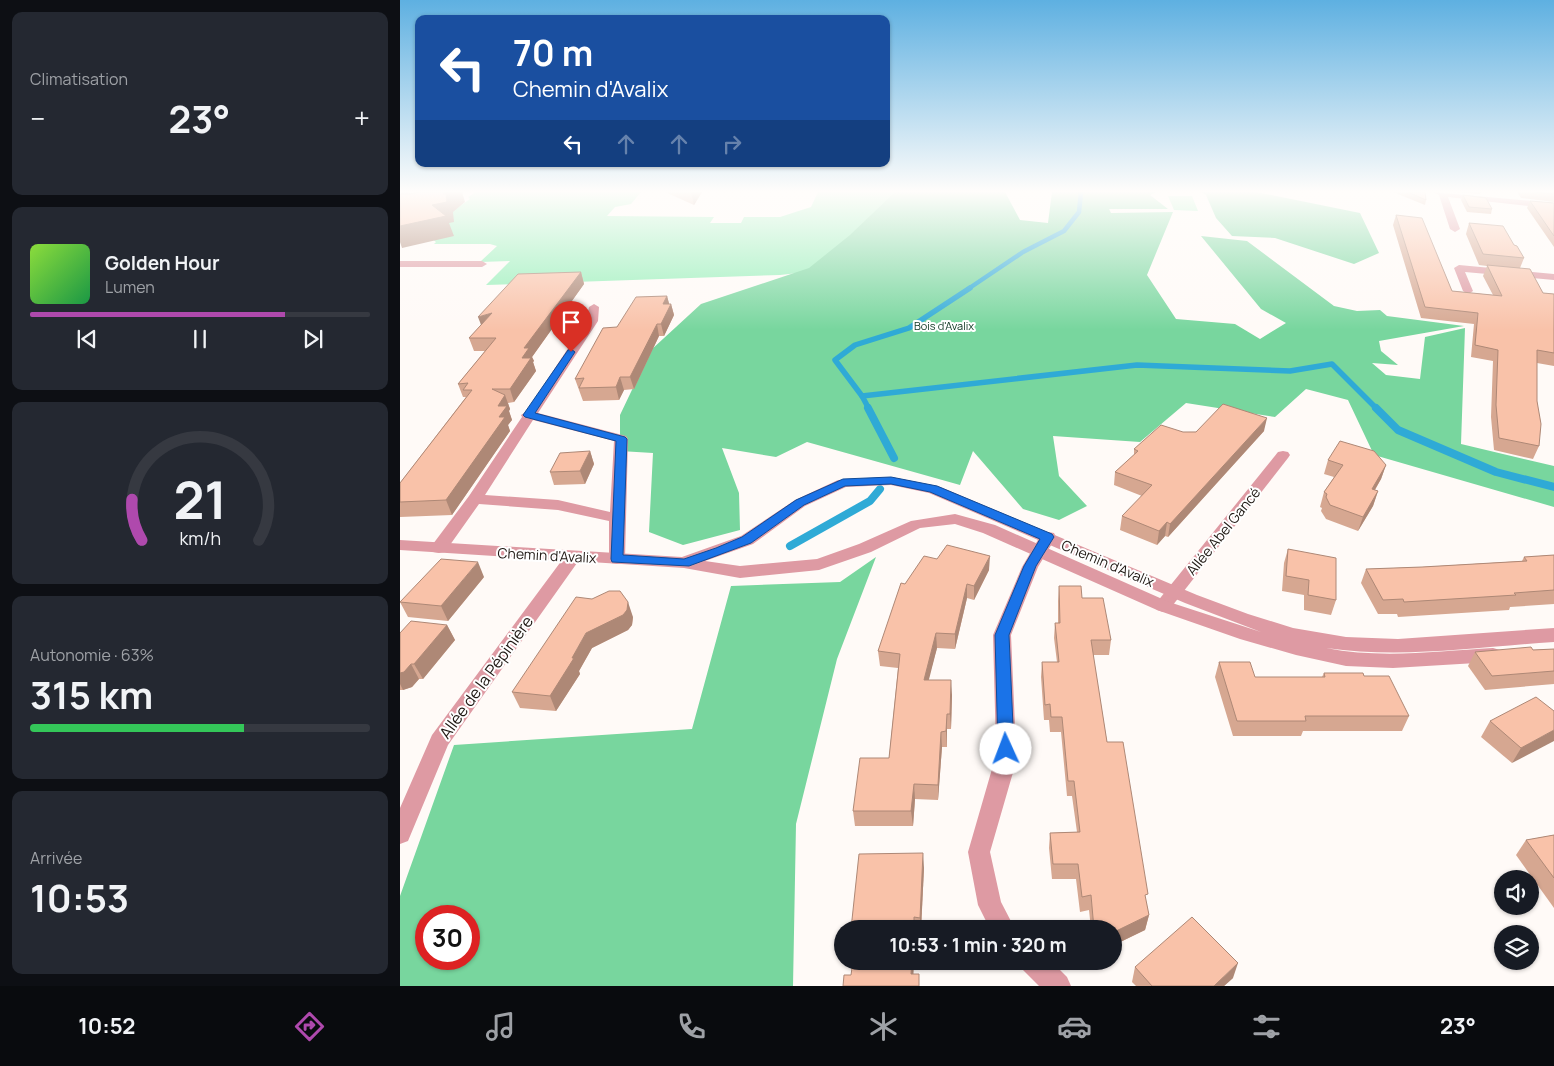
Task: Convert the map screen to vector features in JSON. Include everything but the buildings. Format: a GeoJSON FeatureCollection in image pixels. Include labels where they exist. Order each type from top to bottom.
{"type":"FeatureCollection","features":[{"type":"Feature","properties":{"kind":"street"},"geometry":{"type":"LineString","coordinates":[[400,264],[482,264]]}},
{"type":"Feature","properties":{"kind":"street"},"geometry":{"type":"LineString","coordinates":[[1468,291],[1459,268],[1554,277]]}},
{"type":"Feature","properties":{"kind":"street"},"geometry":{"type":"LineString","coordinates":[[439,548],[475,499],[528,415],[592,321],[594,307]]}},
{"type":"Feature","properties":{"kind":"street"},"geometry":{"type":"LineString","coordinates":[[528,415],[621,439],[617,559]]}},
{"type":"Feature","properties":{"kind":"street","name":"Allée Abel Gancé"},"geometry":{"type":"LineString","coordinates":[[1163,606],[1283,455]]}},
{"type":"Feature","properties":{"kind":"street","name":"Chemin d'Avalix"},"geometry":{"type":"LineString","coordinates":[[684,563],[747,540],[800,503],[843,483],[891,481],[933,489],[1044,544],[1097,579],[1163,606],[1246,634],[1296,648],[1346,659],[1393,661],[1554,650]]}},
{"type":"Feature","properties":{"kind":"street"},"geometry":{"type":"LineString","coordinates":[[475,499],[558,505],[617,518]]}},
{"type":"Feature","properties":{"kind":"street","name":"Chemin d'Avalix"},"geometry":{"type":"LineString","coordinates":[[400,545],[684,563],[740,572],[820,564],[865,548],[917,524],[955,519],[1044,544],[1261,625],[1312,639],[1348,644],[1391,646],[1554,635]]}},
{"type":"Feature","properties":{"kind":"street"},"geometry":{"type":"LineString","coordinates":[[998,920],[990,905],[979,852],[1003,769],[1006,749],[1002,635],[1030,566],[1044,544]]}},
{"type":"Feature","properties":{"kind":"street","name":"Allée de la Pépinière"},"geometry":{"type":"LineString","coordinates":[[400,834],[439,741],[574,556]]}},
{"type":"Feature","properties":{"kind":"street"},"geometry":{"type":"LineString","coordinates":[[1041,970],[1058,986]]}},
{"type":"Feature","properties":{"kind":"green space"},"geometry":{"type":"Polygon","coordinates":[[[431,238],[852,238],[816,271],[780,275],[486,285],[510,261],[480,262],[497,246],[490,244],[434,244],[436,242],[431,238]]]}},
{"type":"Feature","properties":{"kind":"green space","name":"Bois d'Avalix"},"geometry":{"type":"Polygon","coordinates":[[[846,238],[1162,238],[1147,275],[1176,319],[1235,324],[1260,339],[1286,323],[1261,309],[1203,238],[1247,241],[1334,306],[1357,311],[1380,310],[1387,316],[1464,326],[1379,341],[1381,351],[1398,365],[1372,363],[1386,375],[1420,379],[1425,337],[1465,328],[1461,444],[1554,466],[1554,507],[1374,455],[1348,400],[1306,389],[1275,417],[1186,403],[1140,442],[1053,436],[1059,476],[1087,506],[1059,520],[1023,509],[973,451],[960,485],[807,442],[776,457],[722,448],[739,493],[740,530],[683,545],[649,532],[653,453],[620,451],[620,415],[651,350],[701,304],[809,268],[846,238]]]}},
{"type":"Feature","properties":{"kind":"green space"},"geometry":{"type":"Polygon","coordinates":[[[1275,238],[1372,238],[1379,253],[1354,264],[1275,238]]]}},
{"type":"Feature","properties":{"kind":"green space"},"geometry":{"type":"Polygon","coordinates":[[[876,557],[837,659],[796,824],[793,986],[400,986],[400,896],[454,745],[692,729],[731,586],[840,582],[876,557]]]}},
{"type":"Feature","properties":{"kind":"waterway"},"geometry":{"type":"LineString","coordinates":[[968,289],[1023,252],[1050,238]]}},
{"type":"Feature","properties":{"kind":"waterway"},"geometry":{"type":"LineString","coordinates":[[862,396],[835,360],[855,345],[909,328],[970,288]]}},
{"type":"Feature","properties":{"kind":"waterway"},"geometry":{"type":"LineString","coordinates":[[862,396],[1137,365],[1290,371],[1332,364],[1398,430],[1496,472],[1554,487]]}},
{"type":"Feature","properties":{"kind":"waterway"},"geometry":{"type":"LineString","coordinates":[[862,396],[869,409]]}},
{"type":"Feature","properties":{"kind":"waterway"},"geometry":{"type":"LineString","coordinates":[[868,408],[894,458]]}},
{"type":"Feature","properties":{"kind":"waterway"},"geometry":{"type":"LineString","coordinates":[[790,546],[870,501],[880,489]]}},
{"type":"Feature","properties":{"kind":"route"},"geometry":{"type":"LineString","coordinates":[[571,352],[528,415],[621,439],[617,559],[684,563],[721,551],[747,540],[800,503],[843,483],[891,481],[933,489],[1048,537],[1030,566],[1002,635],[1006,749]]}}]}
